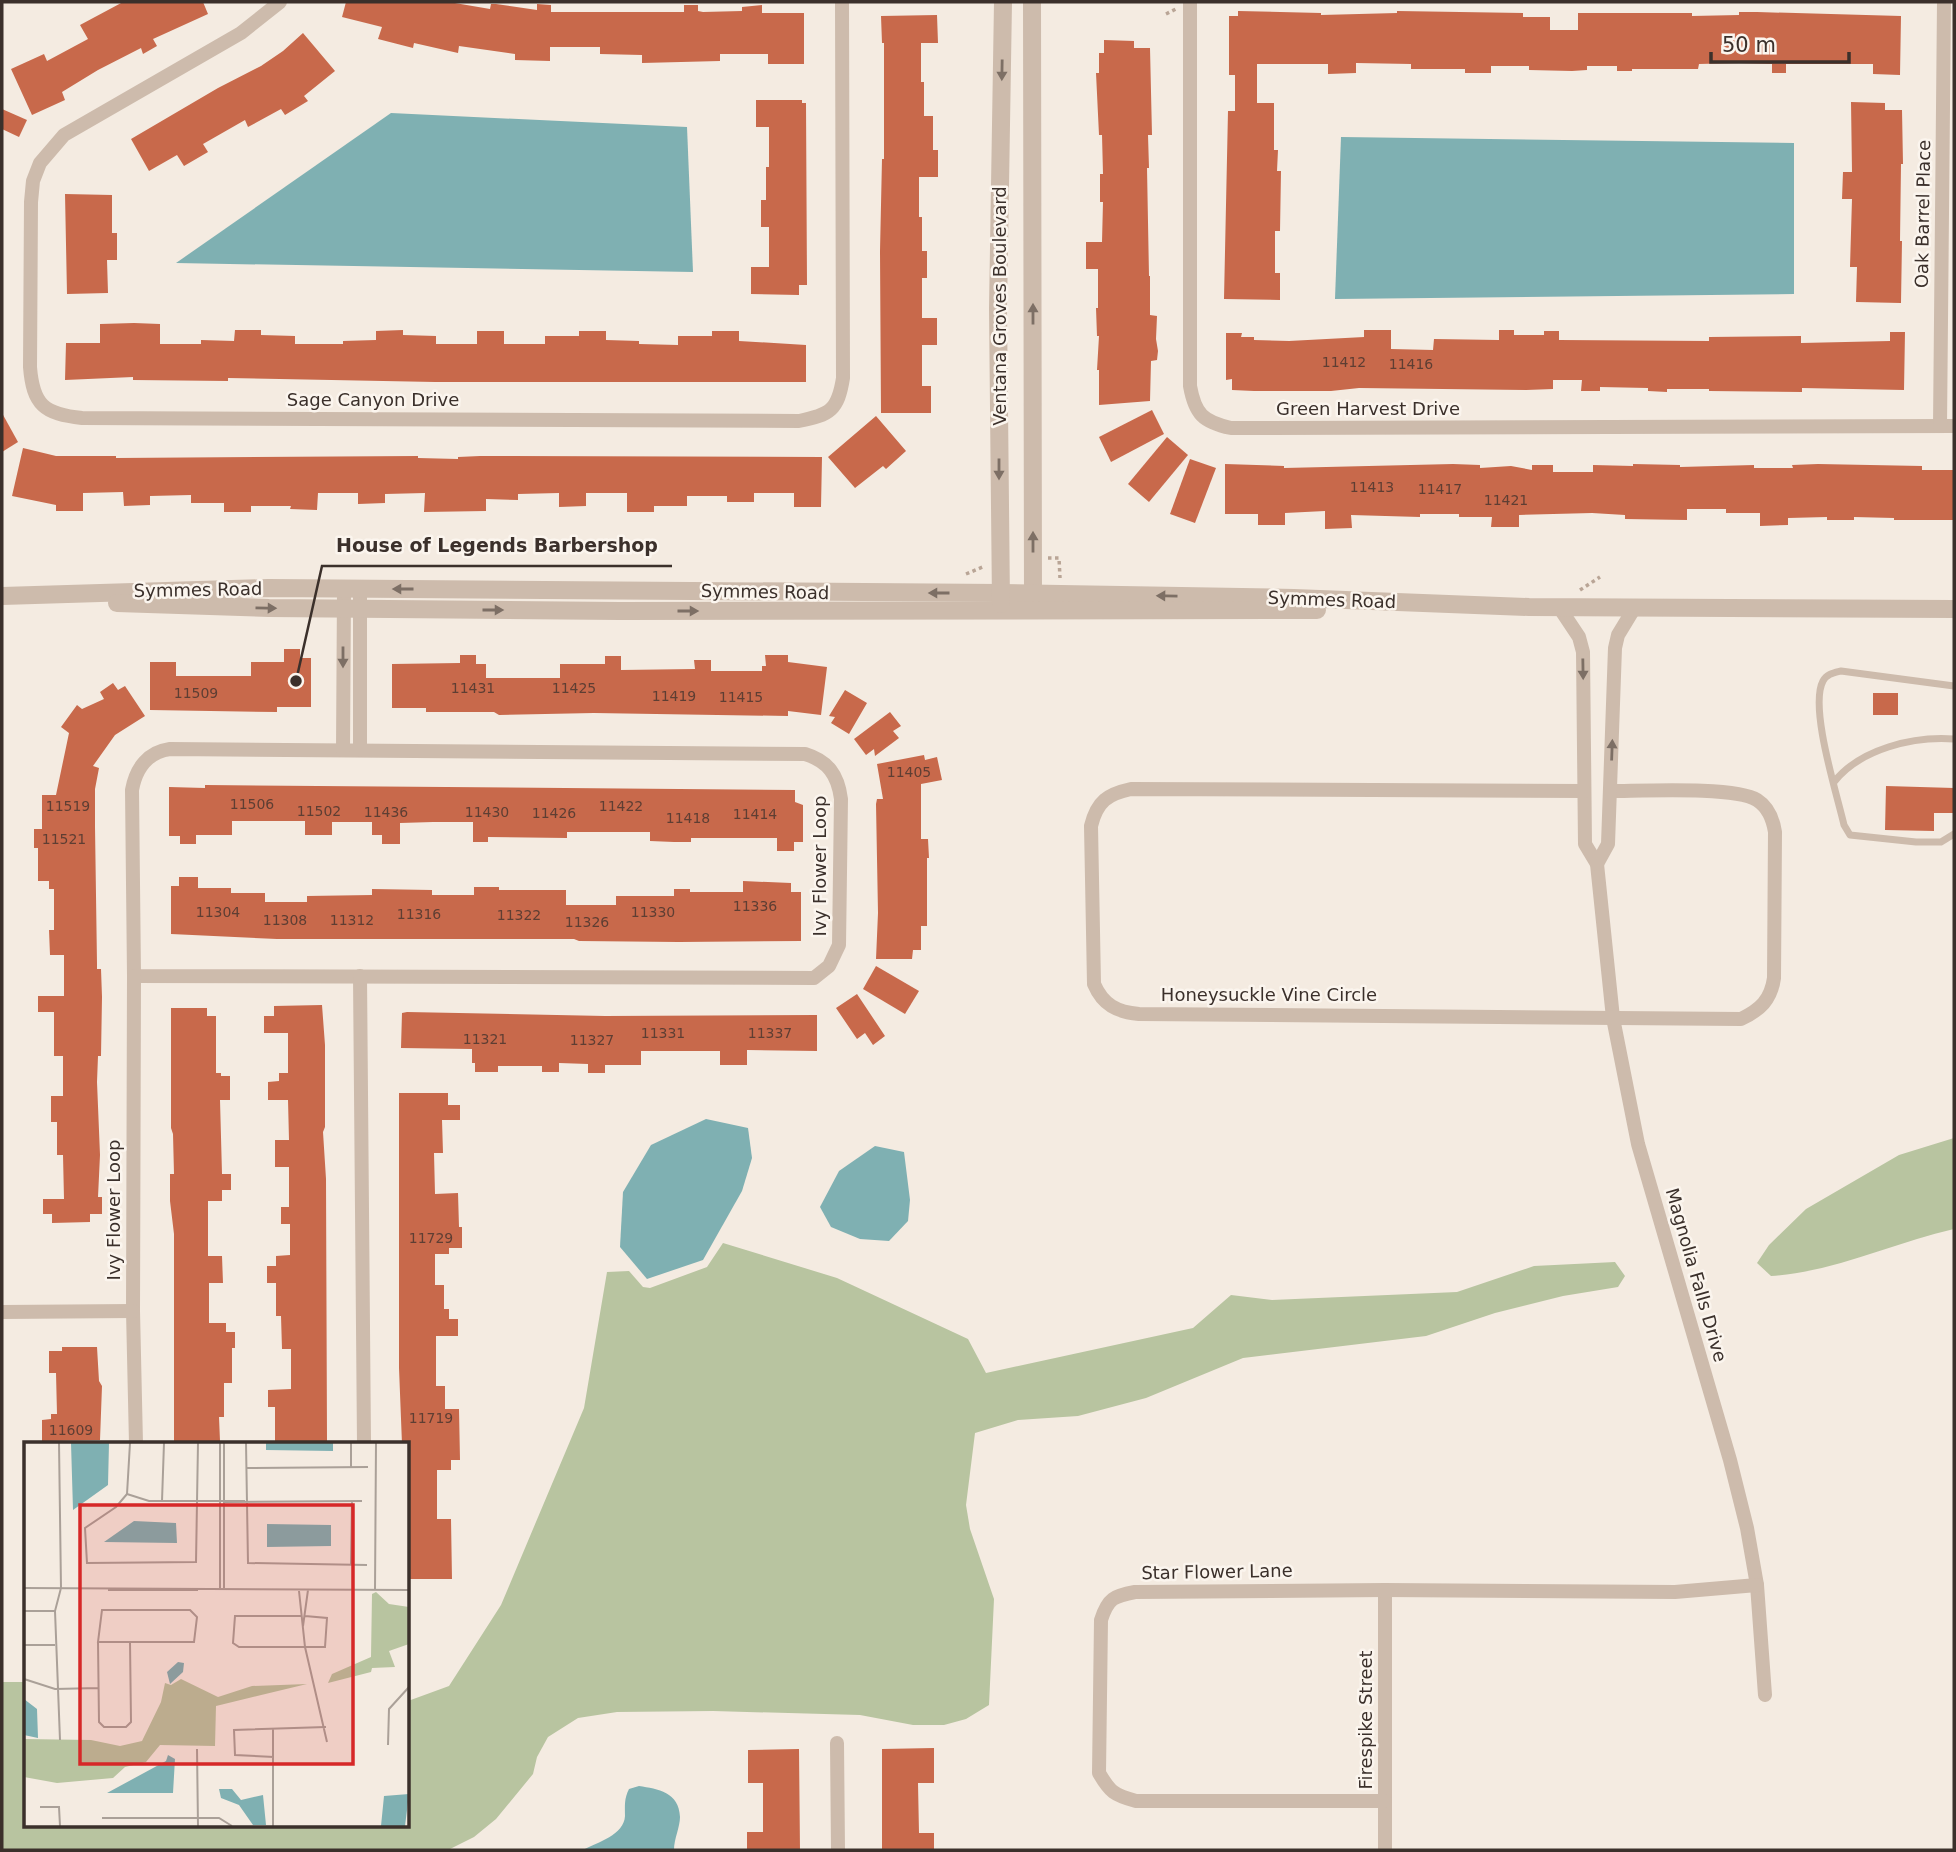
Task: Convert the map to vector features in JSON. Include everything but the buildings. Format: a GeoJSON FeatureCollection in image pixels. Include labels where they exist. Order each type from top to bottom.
{"type":"FeatureCollection","features":[{"type":"Feature","properties":{"kind":"street","name":"Sage Canyon Drive"},"geometry":{"type":"LineString","coordinates":[[280,2],[241,33],[64,135],[40,163],[33,181],[31,202],[30,367],[32,388],[39,403],[50,412],[82,418],[799,421],[830,411],[840,400],[843,378],[842,2]]}},
{"type":"Feature","properties":{"kind":"street","name":"Ventana Groves Boulevard"},"geometry":{"type":"LineString","coordinates":[[1001,601],[998,309],[1003,2]]}},
{"type":"Feature","properties":{"kind":"street","name":"Ventana Groves Boulevard"},"geometry":{"type":"LineString","coordinates":[[1032,2],[1033,602]]}},
{"type":"Feature","properties":{"kind":"street","name":"Green Harvest Drive"},"geometry":{"type":"LineString","coordinates":[[1190,2],[1190,386],[1193,403],[1201,416],[1215,425],[1231,428],[1947,426]]}},
{"type":"Feature","properties":{"kind":"street","name":"Oak Barrel Place"},"geometry":{"type":"LineString","coordinates":[[1944,2],[1947,426]]}},
{"type":"Feature","properties":{"kind":"street","name":"Symmes Road"},"geometry":{"type":"LineString","coordinates":[[2,596],[268,588],[1001,601],[1288,611],[1529,607],[1954,609]]}},
{"type":"Feature","properties":{"kind":"street"},"geometry":{"type":"LineString","coordinates":[[352,589],[360,750]]}},
{"type":"Feature","properties":{"kind":"street","name":"Symmes Road"},"geometry":{"type":"LineString","coordinates":[[2,596],[352,609],[1001,601]]}},
{"type":"Feature","properties":{"kind":"street","name":"Magnolia Falls Drive"},"geometry":{"type":"LineString","coordinates":[[1559,607],[1578,636],[1583,652],[1585,844],[1597,864],[1613,1018],[1637,1144],[1730,1460],[1747,1528],[1757,1585],[1765,1695]]}},
{"type":"Feature","properties":{"kind":"street","name":"Magnolia Falls Drive"},"geometry":{"type":"LineString","coordinates":[[1597,864],[1608,844],[1615,648],[1618,635],[1635,607]]}},
{"type":"Feature","properties":{"kind":"street"},"geometry":{"type":"LineString","coordinates":[[343,750],[352,609]]}},
{"type":"Feature","properties":{"kind":"street","name":"Ivy Flower Loop"},"geometry":{"type":"LineString","coordinates":[[134,976],[814,978],[829,966],[839,945],[839,786],[827,765],[805,754],[170,749],[154,754],[146,761],[136,776],[132,790],[133,1311],[136,1442]]}},
{"type":"Feature","properties":{"kind":"street","name":"Honeysuckle Vine Circle"},"geometry":{"type":"LineString","coordinates":[[1584,791],[1132,789],[1114,793],[1101,803],[1091,826],[1094,984],[1099,996],[1109,1006],[1122,1012],[1741,1019],[1756,1012],[1766,1002],[1774,978],[1775,832],[1767,809],[1757,800],[1743,794],[1611,791]]}},
{"type":"Feature","properties":{"kind":"street"},"geometry":{"type":"LineString","coordinates":[[360,976],[364,1442]]}},
{"type":"Feature","properties":{"kind":"street"},"geometry":{"type":"LineString","coordinates":[[2,1312],[133,1311]]}},
{"type":"Feature","properties":{"kind":"street","name":"Star Flower Lane"},"geometry":{"type":"LineString","coordinates":[[1385,1801],[1136,1801],[1119,1796],[1108,1788],[1099,1773],[1101,1620],[1106,1604],[1117,1595],[1135,1592],[1675,1592],[1757,1585]]}},
{"type":"Feature","properties":{"kind":"street","name":"Firespike Street"},"geometry":{"type":"LineString","coordinates":[[1385,1590],[1385,1850]]}},
{"type":"Feature","properties":{"kind":"street"},"geometry":{"type":"LineString","coordinates":[[837,1742],[838,1850]]}},
{"type":"Feature","properties":{"kind":"lane"},"geometry":{"type":"LineString","coordinates":[[1954,686],[1841,671],[1829,674],[1822,683],[1818,714],[1844,825],[1850,835],[1941,842],[1954,834]]}},
{"type":"Feature","properties":{"kind":"lane"},"geometry":{"type":"LineString","coordinates":[[1834,782],[1852,764],[1882,750],[1923,740],[1954,739]]}},
{"type":"Feature","properties":{"kind":"green space"},"geometry":{"type":"Polygon","coordinates":[[[1954,1138],[1954,1229],[1818,1269],[1771,1276],[1757,1263],[1769,1245],[1806,1209],[1899,1155],[1954,1138]]]}},
{"type":"Feature","properties":{"kind":"green space"},"geometry":{"type":"Polygon","coordinates":[[[723,1243],[837,1278],[968,1339],[986,1373],[1193,1328],[1231,1295],[1272,1300],[1457,1292],[1534,1266],[1615,1262],[1625,1276],[1618,1287],[1563,1296],[1495,1313],[1426,1336],[1243,1358],[1146,1398],[1078,1416],[1018,1420],[975,1433],[966,1505],[970,1529],[994,1599],[989,1705],[966,1719],[944,1725],[913,1725],[860,1715],[713,1711],[617,1712],[578,1718],[548,1737],[537,1757],[533,1774],[496,1819],[474,1837],[448,1850],[2,1850],[2,1682],[24,1682],[24,1828],[410,1828],[410,1700],[449,1686],[501,1605],[584,1408],[607,1272],[629,1271],[643,1287],[650,1288],[707,1267],[723,1243]]]}},
{"type":"Feature","properties":{"kind":"water"},"geometry":{"type":"Polygon","coordinates":[[[391,113],[687,127],[693,272],[176,263],[391,113]]]}},
{"type":"Feature","properties":{"kind":"water"},"geometry":{"type":"Polygon","coordinates":[[[1341,137],[1794,143],[1794,294],[1335,299],[1341,137]]]}},
{"type":"Feature","properties":{"kind":"water"},"geometry":{"type":"Polygon","coordinates":[[[706,1119],[748,1128],[752,1158],[742,1191],[703,1260],[647,1279],[620,1247],[623,1192],[651,1145],[706,1119]]]}},
{"type":"Feature","properties":{"kind":"water"},"geometry":{"type":"Polygon","coordinates":[[[875,1146],[904,1152],[910,1200],[908,1221],[889,1241],[860,1239],[831,1227],[820,1207],[839,1171],[875,1146]]]}},
{"type":"Feature","properties":{"kind":"water"},"geometry":{"type":"Polygon","coordinates":[[[639,1786],[666,1793],[676,1802],[680,1817],[674,1850],[583,1850],[609,1837],[620,1828],[624,1823],[627,1793],[629,1789],[639,1786]]]}},
{"type":"Feature","properties":{"kind":"place","name":"House of Legends Barbershop"},"geometry":{"type":"Point","coordinates":[296,681]}}]}
